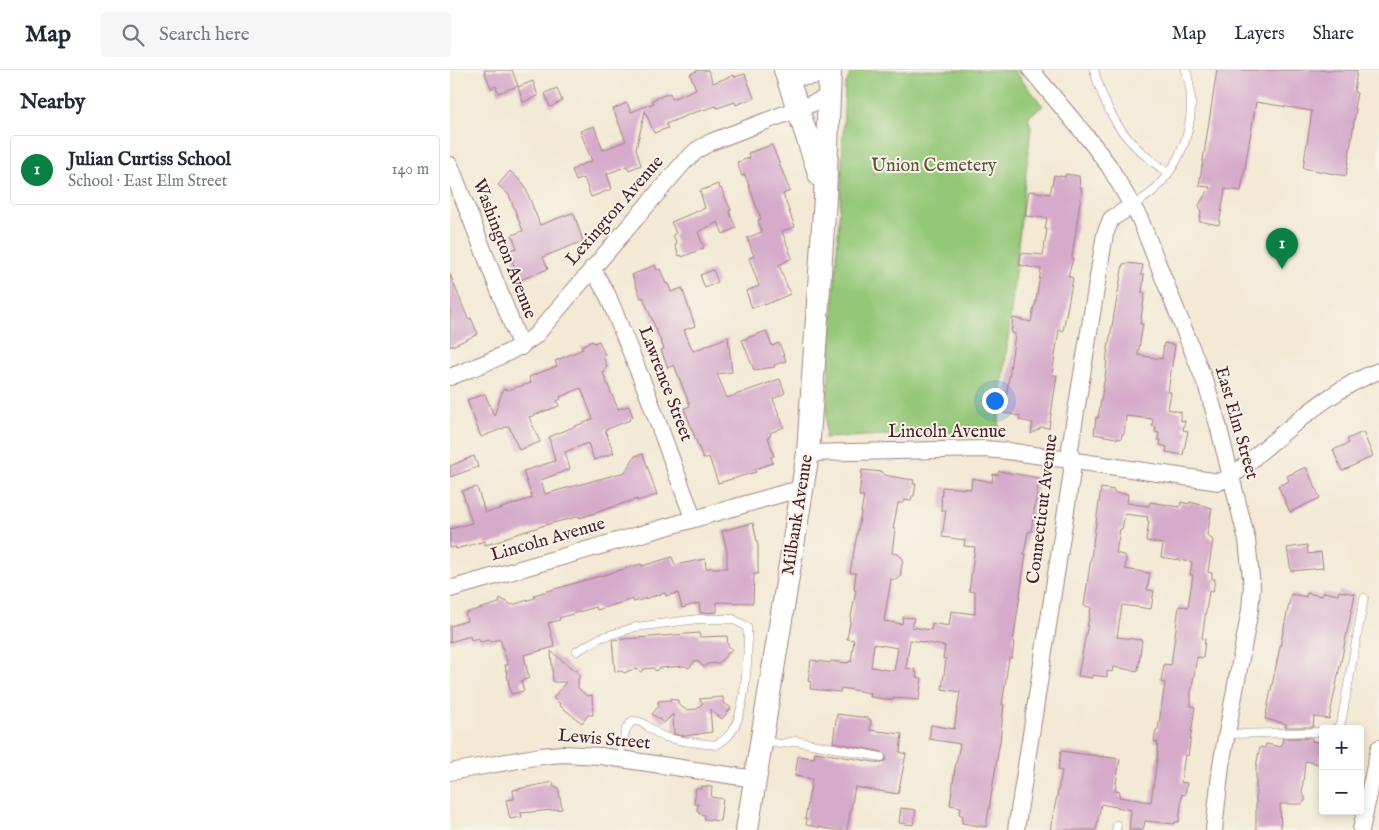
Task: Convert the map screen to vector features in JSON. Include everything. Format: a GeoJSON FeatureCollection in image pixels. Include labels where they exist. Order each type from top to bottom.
{"type":"FeatureCollection","features":[{"type":"Feature","properties":{"kind":"main road","name":"Milbank Avenue"},"geometry":{"type":"LineString","coordinates":[[785,70],[825,197]]}},
{"type":"Feature","properties":{"kind":"main road"},"geometry":{"type":"LineString","coordinates":[[790,70],[800,74],[811,74],[823,70]]}},
{"type":"Feature","properties":{"kind":"main road","name":"Milbank Avenue"},"geometry":{"type":"LineString","coordinates":[[746,830],[808,453],[825,197],[830,70]]}},
{"type":"Feature","properties":{"kind":"street","name":"East Elm Street"},"geometry":{"type":"LineString","coordinates":[[1031,70],[1109,166],[1140,219],[1207,387],[1232,477],[1247,540],[1252,587],[1245,641],[1219,782],[1214,830]]}},
{"type":"Feature","properties":{"kind":"street","name":"Lexington Avenue"},"geometry":{"type":"LineString","coordinates":[[450,377],[502,356],[520,347],[535,336],[684,162],[697,150],[719,139],[829,97]]}},
{"type":"Feature","properties":{"kind":"street","name":"Washington Avenue"},"geometry":{"type":"LineString","coordinates":[[450,165],[520,347]]}},
{"type":"Feature","properties":{"kind":"street","name":"Connecticut Avenue"},"geometry":{"type":"LineString","coordinates":[[1016,830],[1072,472],[1070,448],[1105,234],[1111,219],[1133,205]]}},
{"type":"Feature","properties":{"kind":"street","name":"Lawrence Street"},"geometry":{"type":"LineString","coordinates":[[592,268],[608,296],[656,417],[693,518]]}},
{"type":"Feature","properties":{"kind":"street"},"geometry":{"type":"LineString","coordinates":[[1232,477],[1313,410],[1341,390],[1379,371]]}},
{"type":"Feature","properties":{"kind":"street","name":"Lincoln Avenue"},"geometry":{"type":"LineString","coordinates":[[808,453],[984,449],[1220,482],[1232,477]]}},
{"type":"Feature","properties":{"kind":"street","name":"Lincoln Avenue"},"geometry":{"type":"LineString","coordinates":[[450,589],[693,518],[788,492],[802,490]]}},
{"type":"Feature","properties":{"kind":"street"},"geometry":{"type":"LineString","coordinates":[[1361,830],[1379,748]]}},
{"type":"Feature","properties":{"kind":"street","name":"Lewis Street"},"geometry":{"type":"LineString","coordinates":[[450,772],[562,754],[619,758],[755,779]]}},
{"type":"Feature","properties":{"kind":"lane"},"geometry":{"type":"LineString","coordinates":[[1094,70],[1101,95],[1119,127],[1147,157],[1168,172]]}},
{"type":"Feature","properties":{"kind":"lane"},"geometry":{"type":"LineString","coordinates":[[1133,205],[1152,193],[1184,146],[1192,112],[1190,84],[1186,70]]}},
{"type":"Feature","properties":{"kind":"lane"},"geometry":{"type":"LineString","coordinates":[[1340,725],[1364,598]]}},
{"type":"Feature","properties":{"kind":"lane"},"geometry":{"type":"LineString","coordinates":[[577,651],[600,638],[636,627],[707,619],[733,619],[747,627],[749,653],[739,717],[730,735],[716,745],[683,742],[660,735],[639,720],[632,721],[626,729],[619,758]]}},
{"type":"Feature","properties":{"kind":"lane"},"geometry":{"type":"LineString","coordinates":[[1227,734],[1319,732]]}},
{"type":"Feature","properties":{"kind":"lane"},"geometry":{"type":"LineString","coordinates":[[761,741],[780,744],[796,741],[881,757]]}},
{"type":"Feature","properties":{"kind":"green space","name":"Union Cemetery"},"geometry":{"type":"Polygon","coordinates":[[[852,70],[1014,70],[1043,106],[1028,117],[1031,127],[998,430],[825,438],[841,188],[845,86],[852,70]]]}},
{"type":"Feature","properties":{"kind":"building"},"geometry":{"type":"Polygon","coordinates":[[[484,70],[512,70],[518,86],[498,93],[496,86],[491,88],[484,70]]]}},
{"type":"Feature","properties":{"kind":"building"},"geometry":{"type":"Polygon","coordinates":[[[699,70],[708,70],[713,83],[734,75],[734,77],[745,74],[754,98],[736,105],[735,102],[693,113],[666,124],[668,128],[654,133],[645,111],[636,149],[641,165],[629,170],[627,166],[607,174],[612,189],[591,197],[584,178],[576,181],[572,170],[592,161],[580,131],[594,126],[603,150],[626,141],[613,109],[627,103],[631,112],[654,103],[652,100],[670,93],[672,99],[696,89],[690,74],[699,70]]]}},
{"type":"Feature","properties":{"kind":"building"},"geometry":{"type":"Polygon","coordinates":[[[1217,70],[1357,70],[1354,92],[1357,93],[1354,108],[1356,109],[1346,176],[1303,168],[1312,111],[1256,102],[1241,191],[1225,189],[1219,225],[1199,221],[1201,213],[1199,205],[1210,187],[1199,186],[1217,70]]]}},
{"type":"Feature","properties":{"kind":"building"},"geometry":{"type":"Polygon","coordinates":[[[533,81],[538,96],[523,102],[518,87],[533,81]]]}},
{"type":"Feature","properties":{"kind":"building"},"geometry":{"type":"Polygon","coordinates":[[[557,88],[562,101],[550,107],[545,93],[557,88]]]}},
{"type":"Feature","properties":{"kind":"building"},"geometry":{"type":"Polygon","coordinates":[[[772,145],[790,191],[783,194],[795,227],[782,231],[792,258],[779,265],[790,294],[765,305],[752,308],[746,291],[759,286],[749,258],[754,256],[747,238],[762,232],[758,220],[761,219],[745,175],[742,176],[737,162],[750,158],[748,153],[772,145]]]}},
{"type":"Feature","properties":{"kind":"building"},"geometry":{"type":"Polygon","coordinates":[[[510,171],[524,184],[540,225],[572,213],[583,241],[543,257],[548,269],[520,280],[512,261],[514,261],[510,250],[517,248],[512,235],[523,231],[509,195],[498,185],[510,171]]]}},
{"type":"Feature","properties":{"kind":"building"},"geometry":{"type":"Polygon","coordinates":[[[1066,174],[1079,176],[1080,187],[1082,188],[1073,259],[1068,276],[1073,278],[1063,331],[1059,330],[1052,375],[1057,375],[1049,428],[1042,427],[1031,434],[1033,423],[1019,420],[1020,416],[1004,413],[1015,334],[1011,333],[1013,318],[1031,322],[1041,269],[1019,265],[1021,253],[1043,255],[1047,229],[1045,229],[1047,218],[1025,216],[1029,191],[1050,194],[1054,175],[1065,177],[1066,174]]]}},
{"type":"Feature","properties":{"kind":"building"},"geometry":{"type":"Polygon","coordinates":[[[718,184],[731,210],[729,211],[736,228],[723,234],[718,222],[698,232],[704,248],[682,257],[681,255],[679,256],[673,235],[676,233],[671,222],[705,208],[700,191],[718,184]]]}},
{"type":"Feature","properties":{"kind":"building"},"geometry":{"type":"Polygon","coordinates":[[[1123,264],[1143,265],[1141,275],[1144,275],[1142,293],[1145,293],[1138,355],[1162,359],[1164,343],[1175,345],[1168,392],[1171,392],[1168,409],[1181,412],[1181,421],[1185,421],[1183,430],[1188,431],[1183,455],[1166,452],[1167,447],[1160,445],[1161,440],[1158,440],[1159,433],[1155,432],[1156,427],[1152,426],[1153,419],[1126,416],[1124,434],[1122,434],[1121,439],[1094,434],[1123,264]]]}},
{"type":"Feature","properties":{"kind":"building"},"geometry":{"type":"Polygon","coordinates":[[[655,265],[657,270],[660,269],[671,292],[682,288],[695,326],[684,330],[693,351],[728,337],[732,372],[717,374],[727,398],[780,379],[785,393],[773,399],[784,427],[770,433],[771,435],[768,437],[774,456],[771,457],[773,463],[755,469],[756,472],[718,483],[709,457],[703,459],[684,408],[690,406],[674,365],[668,368],[661,350],[664,349],[632,275],[655,265]]]}},
{"type":"Feature","properties":{"kind":"building"},"geometry":{"type":"Polygon","coordinates":[[[713,270],[718,282],[705,288],[700,275],[713,270]]]}},
{"type":"Feature","properties":{"kind":"building"},"geometry":{"type":"Polygon","coordinates":[[[450,274],[468,319],[471,318],[478,334],[450,347],[450,274]]]}},
{"type":"Feature","properties":{"kind":"building"},"geometry":{"type":"Polygon","coordinates":[[[766,331],[772,346],[779,343],[786,361],[774,365],[775,367],[754,370],[742,340],[766,331]]]}},
{"type":"Feature","properties":{"kind":"building"},"geometry":{"type":"Polygon","coordinates":[[[593,341],[594,343],[599,341],[605,355],[603,356],[607,367],[603,373],[618,409],[629,406],[633,417],[605,430],[614,453],[594,460],[588,443],[565,452],[570,469],[541,480],[545,494],[625,472],[635,456],[643,454],[657,495],[637,501],[637,499],[580,518],[580,516],[545,525],[485,545],[485,541],[456,549],[456,547],[450,548],[450,529],[472,523],[462,491],[477,487],[485,512],[532,498],[523,471],[555,461],[549,437],[593,419],[581,388],[560,397],[561,399],[557,401],[559,406],[529,417],[540,442],[519,450],[509,426],[481,437],[467,400],[485,394],[494,416],[503,389],[508,390],[531,383],[529,377],[557,366],[555,361],[583,349],[581,346],[593,341]]]}},
{"type":"Feature","properties":{"kind":"building"},"geometry":{"type":"Polygon","coordinates":[[[1363,432],[1373,456],[1342,471],[1333,450],[1349,443],[1347,439],[1363,432]]]}},
{"type":"Feature","properties":{"kind":"building"},"geometry":{"type":"Polygon","coordinates":[[[474,456],[478,467],[450,477],[450,466],[474,456]]]}},
{"type":"Feature","properties":{"kind":"building"},"geometry":{"type":"Polygon","coordinates":[[[1306,467],[1320,498],[1290,512],[1278,486],[1289,481],[1287,476],[1306,467]]]}},
{"type":"Feature","properties":{"kind":"building"},"geometry":{"type":"Polygon","coordinates":[[[862,470],[883,472],[883,474],[889,476],[914,480],[913,484],[916,484],[911,501],[904,500],[904,503],[898,503],[893,529],[895,529],[892,553],[898,554],[903,559],[900,577],[896,580],[891,579],[884,621],[902,624],[903,617],[914,618],[912,627],[931,630],[932,623],[949,626],[951,611],[975,614],[975,592],[969,591],[975,547],[964,546],[965,540],[942,537],[946,510],[941,510],[942,487],[971,489],[972,478],[992,482],[993,474],[998,475],[999,471],[1039,478],[1031,532],[1028,532],[1024,554],[1026,554],[1012,658],[1009,658],[1002,705],[1004,705],[1000,741],[986,827],[962,823],[963,816],[959,814],[961,807],[950,805],[960,744],[929,739],[931,725],[954,729],[960,692],[942,689],[946,659],[943,658],[945,646],[910,640],[906,668],[915,669],[915,672],[917,672],[916,677],[922,678],[919,700],[893,698],[893,700],[870,697],[871,693],[841,688],[840,692],[810,689],[811,682],[808,681],[811,660],[830,663],[831,661],[851,662],[854,640],[847,639],[856,590],[854,590],[856,573],[850,573],[864,496],[859,496],[862,470]],[[874,644],[871,667],[894,671],[898,648],[874,644]]]}},
{"type":"Feature","properties":{"kind":"building"},"geometry":{"type":"Polygon","coordinates":[[[1101,488],[1114,490],[1114,493],[1128,494],[1127,503],[1149,506],[1150,502],[1180,507],[1181,502],[1189,504],[1190,502],[1212,508],[1207,535],[1213,540],[1208,572],[1212,573],[1212,579],[1215,579],[1213,592],[1209,591],[1202,638],[1205,639],[1203,658],[1197,657],[1191,693],[1191,706],[1195,707],[1188,756],[1185,755],[1181,782],[1187,783],[1185,795],[1182,794],[1179,822],[1175,822],[1175,824],[1145,821],[1143,830],[1129,830],[1131,810],[1101,804],[1096,830],[1050,830],[1062,771],[1058,770],[1061,751],[1120,759],[1115,790],[1120,791],[1119,797],[1151,802],[1158,752],[1158,742],[1154,742],[1156,730],[1158,730],[1165,683],[1161,682],[1164,664],[1171,665],[1179,606],[1188,607],[1193,575],[1190,575],[1192,562],[1161,557],[1163,544],[1146,541],[1148,517],[1125,514],[1116,553],[1126,556],[1125,569],[1150,573],[1147,590],[1154,591],[1151,609],[1122,605],[1117,637],[1142,640],[1138,671],[1113,667],[1112,672],[1107,671],[1107,677],[1092,675],[1092,678],[1078,676],[1091,607],[1084,606],[1101,488]]]}},
{"type":"Feature","properties":{"kind":"building"},"geometry":{"type":"Polygon","coordinates":[[[753,523],[758,546],[758,574],[754,574],[753,603],[717,602],[717,612],[700,613],[699,603],[682,608],[678,593],[666,596],[665,593],[633,602],[633,599],[597,610],[596,607],[559,618],[560,620],[548,623],[555,647],[524,655],[529,678],[521,681],[524,691],[511,694],[505,665],[508,665],[500,639],[480,642],[478,638],[471,640],[470,636],[450,642],[450,626],[467,621],[465,613],[499,603],[500,598],[512,605],[535,598],[534,595],[672,557],[675,565],[705,559],[706,568],[727,568],[727,551],[722,531],[753,523]]]}},
{"type":"Feature","properties":{"kind":"building"},"geometry":{"type":"Polygon","coordinates":[[[1307,545],[1308,554],[1321,552],[1323,568],[1291,571],[1287,548],[1307,545]]]}},
{"type":"Feature","properties":{"kind":"building"},"geometry":{"type":"Polygon","coordinates":[[[1339,591],[1355,594],[1329,719],[1314,717],[1313,727],[1285,727],[1286,724],[1265,719],[1291,594],[1306,597],[1307,593],[1322,596],[1323,592],[1338,595],[1339,591]]]}},
{"type":"Feature","properties":{"kind":"building"},"geometry":{"type":"Polygon","coordinates":[[[699,633],[700,637],[727,636],[728,646],[732,649],[719,663],[707,664],[704,667],[696,660],[689,668],[685,666],[659,668],[656,671],[653,668],[644,669],[641,672],[637,669],[625,673],[621,671],[615,672],[612,640],[699,633]]]}},
{"type":"Feature","properties":{"kind":"building"},"geometry":{"type":"Polygon","coordinates":[[[551,651],[575,671],[577,669],[577,673],[580,676],[578,688],[587,696],[592,695],[593,715],[588,715],[582,723],[553,698],[566,682],[553,682],[551,651]]]}},
{"type":"Feature","properties":{"kind":"building"},"geometry":{"type":"Polygon","coordinates":[[[723,697],[723,702],[731,708],[722,719],[710,709],[712,732],[685,736],[674,734],[673,714],[664,723],[652,714],[659,706],[658,701],[671,700],[671,698],[678,700],[678,704],[686,710],[697,709],[703,703],[699,699],[723,697]]]}},
{"type":"Feature","properties":{"kind":"building"},"geometry":{"type":"Polygon","coordinates":[[[837,714],[869,718],[871,720],[870,730],[902,734],[900,752],[906,754],[898,794],[855,787],[847,830],[806,825],[807,819],[805,819],[812,779],[795,776],[798,756],[814,758],[815,752],[880,763],[886,760],[886,756],[882,752],[833,742],[837,714]]]}},
{"type":"Feature","properties":{"kind":"building"},"geometry":{"type":"Polygon","coordinates":[[[1283,738],[1312,738],[1312,741],[1319,742],[1319,764],[1305,761],[1302,793],[1305,801],[1302,804],[1280,804],[1281,830],[1256,830],[1256,766],[1260,747],[1265,748],[1266,744],[1281,747],[1283,738]]]}},
{"type":"Feature","properties":{"kind":"building"},"geometry":{"type":"Polygon","coordinates":[[[553,782],[554,787],[558,787],[562,809],[521,813],[522,817],[510,819],[506,800],[514,799],[513,790],[553,782]]]}},
{"type":"Feature","properties":{"kind":"building"},"geometry":{"type":"Polygon","coordinates":[[[701,786],[712,787],[711,797],[723,799],[720,821],[704,819],[705,815],[699,814],[699,811],[697,811],[698,804],[694,804],[696,788],[701,789],[701,786]]]}},
{"type":"Feature","properties":{"kind":"building"},"geometry":{"type":"Polygon","coordinates":[[[901,808],[916,810],[913,825],[899,823],[901,808]]]}},
{"type":"Feature","properties":{"kind":"place","name":"Julian Curtiss School"},"geometry":{"type":"Point","coordinates":[1282,269]}}]}
